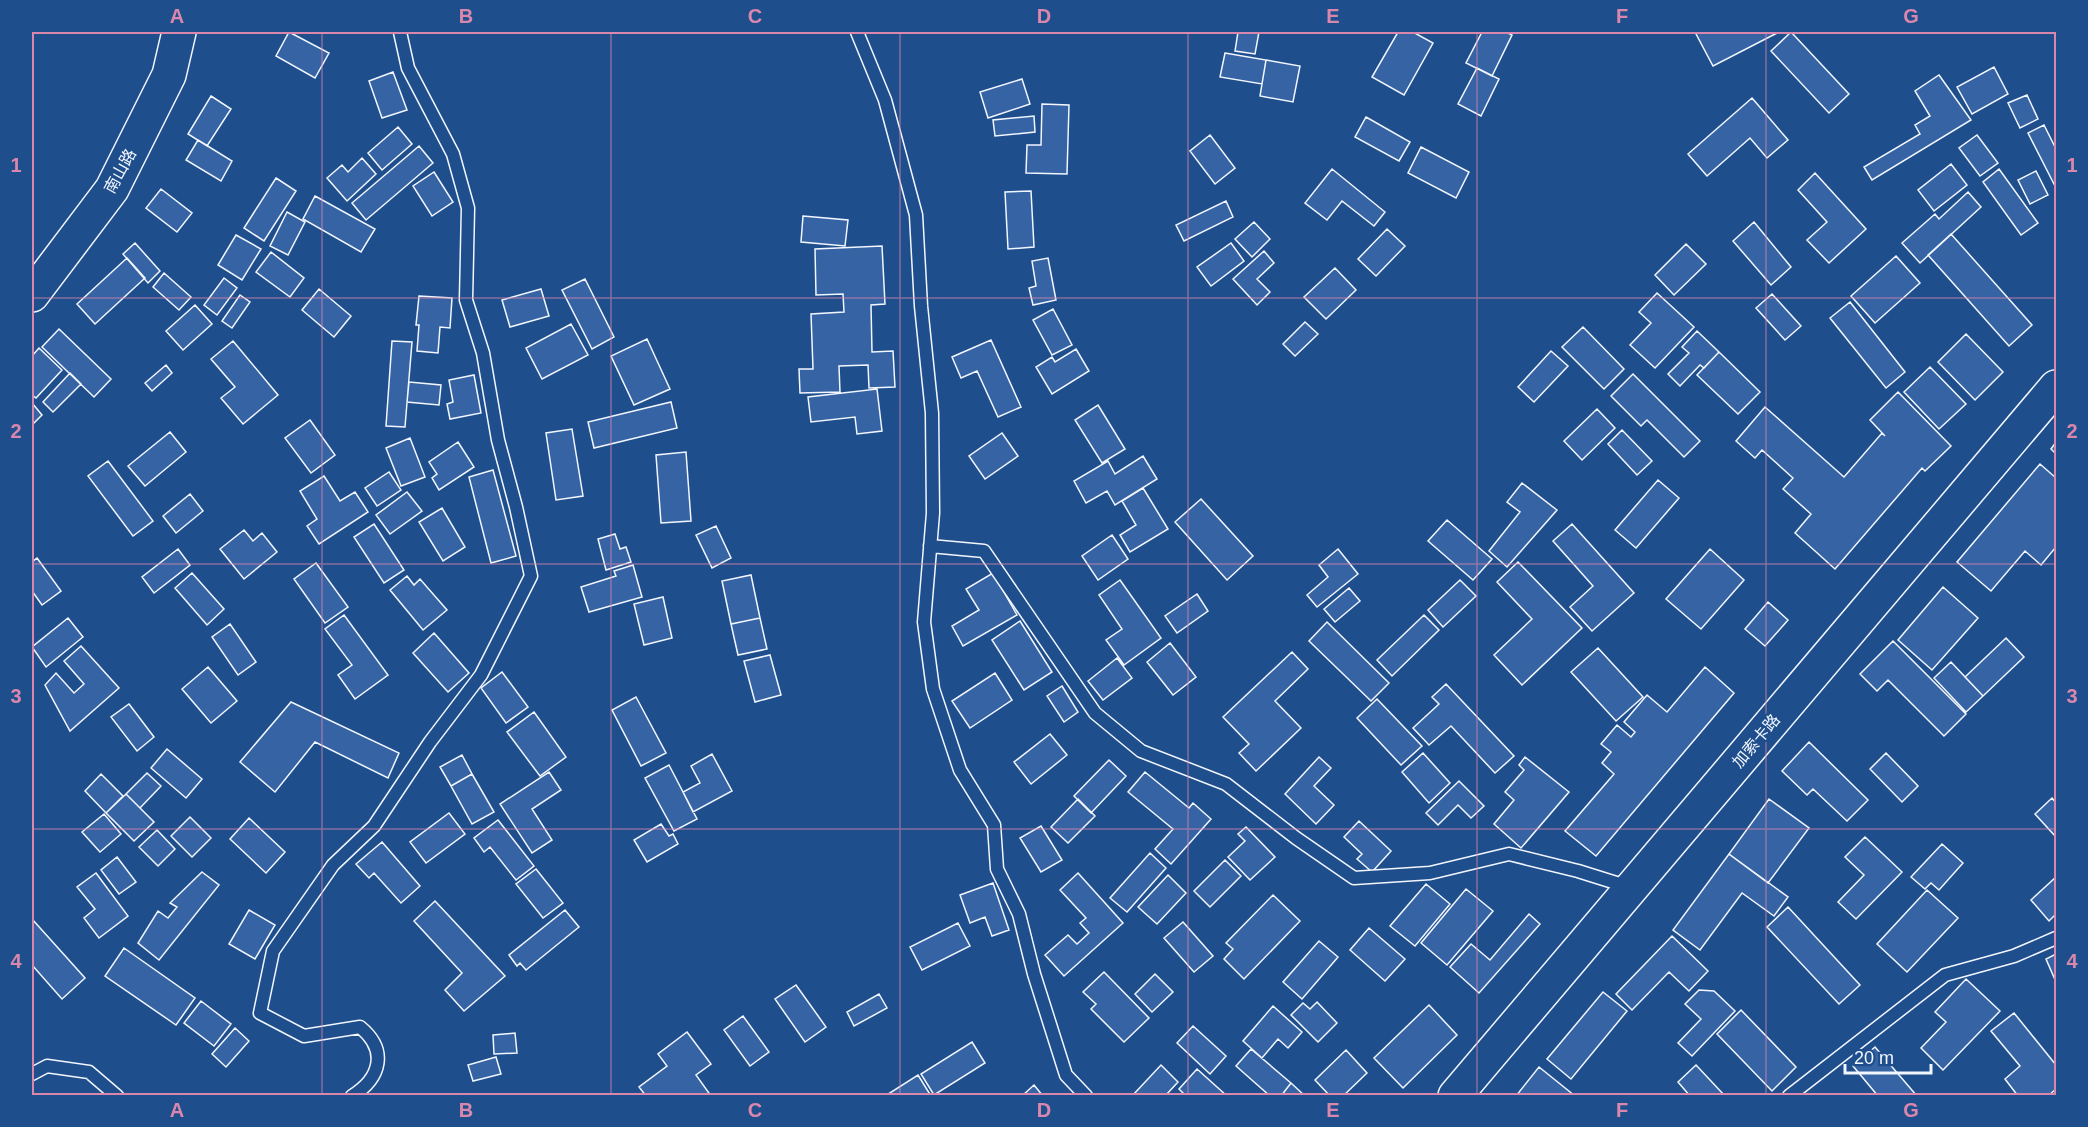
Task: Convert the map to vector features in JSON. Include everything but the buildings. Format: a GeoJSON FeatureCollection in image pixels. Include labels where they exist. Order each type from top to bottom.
{"type":"FeatureCollection","features":[{"type":"Feature","properties":{"kind":"main road","name":"南山路"},"geometry":{"type":"LineString","coordinates":[[32,295],[112,189],[169,75],[179,32]]}},
{"type":"Feature","properties":{"kind":"main road","name":"加索卡路"},"geometry":{"type":"LineString","coordinates":[[1455,1095],[2056,387]]}},
{"type":"Feature","properties":{"kind":"lane"},"geometry":{"type":"LineString","coordinates":[[352,1095],[369,1083],[375,1074],[378,1054],[374,1043],[369,1034],[360,1027],[304,1036],[260,1012],[273,951],[333,865],[374,825],[430,742],[481,675],[531,576],[498,440],[483,353],[466,300],[468,208],[453,154],[408,68],[400,32]]}},
{"type":"Feature","properties":{"kind":"lane"},"geometry":{"type":"LineString","coordinates":[[857,32],[885,100],[916,215],[921,306],[932,413],[933,513],[924,622],[933,690],[960,770],[994,825],[997,869],[1019,914],[1034,974],[1066,1075],[1086,1095]]}},
{"type":"Feature","properties":{"kind":"lane"},"geometry":{"type":"LineString","coordinates":[[930,546],[984,551],[1095,713],[1141,751],[1226,784],[1296,838],[1354,878],[1430,873],[1509,855],[1578,871],[1632,888]]}},
{"type":"Feature","properties":{"kind":"lane"},"geometry":{"type":"LineString","coordinates":[[1788,1095],[1945,975],[2014,956],[2056,938]]}},
{"type":"Feature","properties":{"kind":"lane"},"geometry":{"type":"LineString","coordinates":[[32,1074],[47,1066],[89,1072],[117,1095]]}}]}
